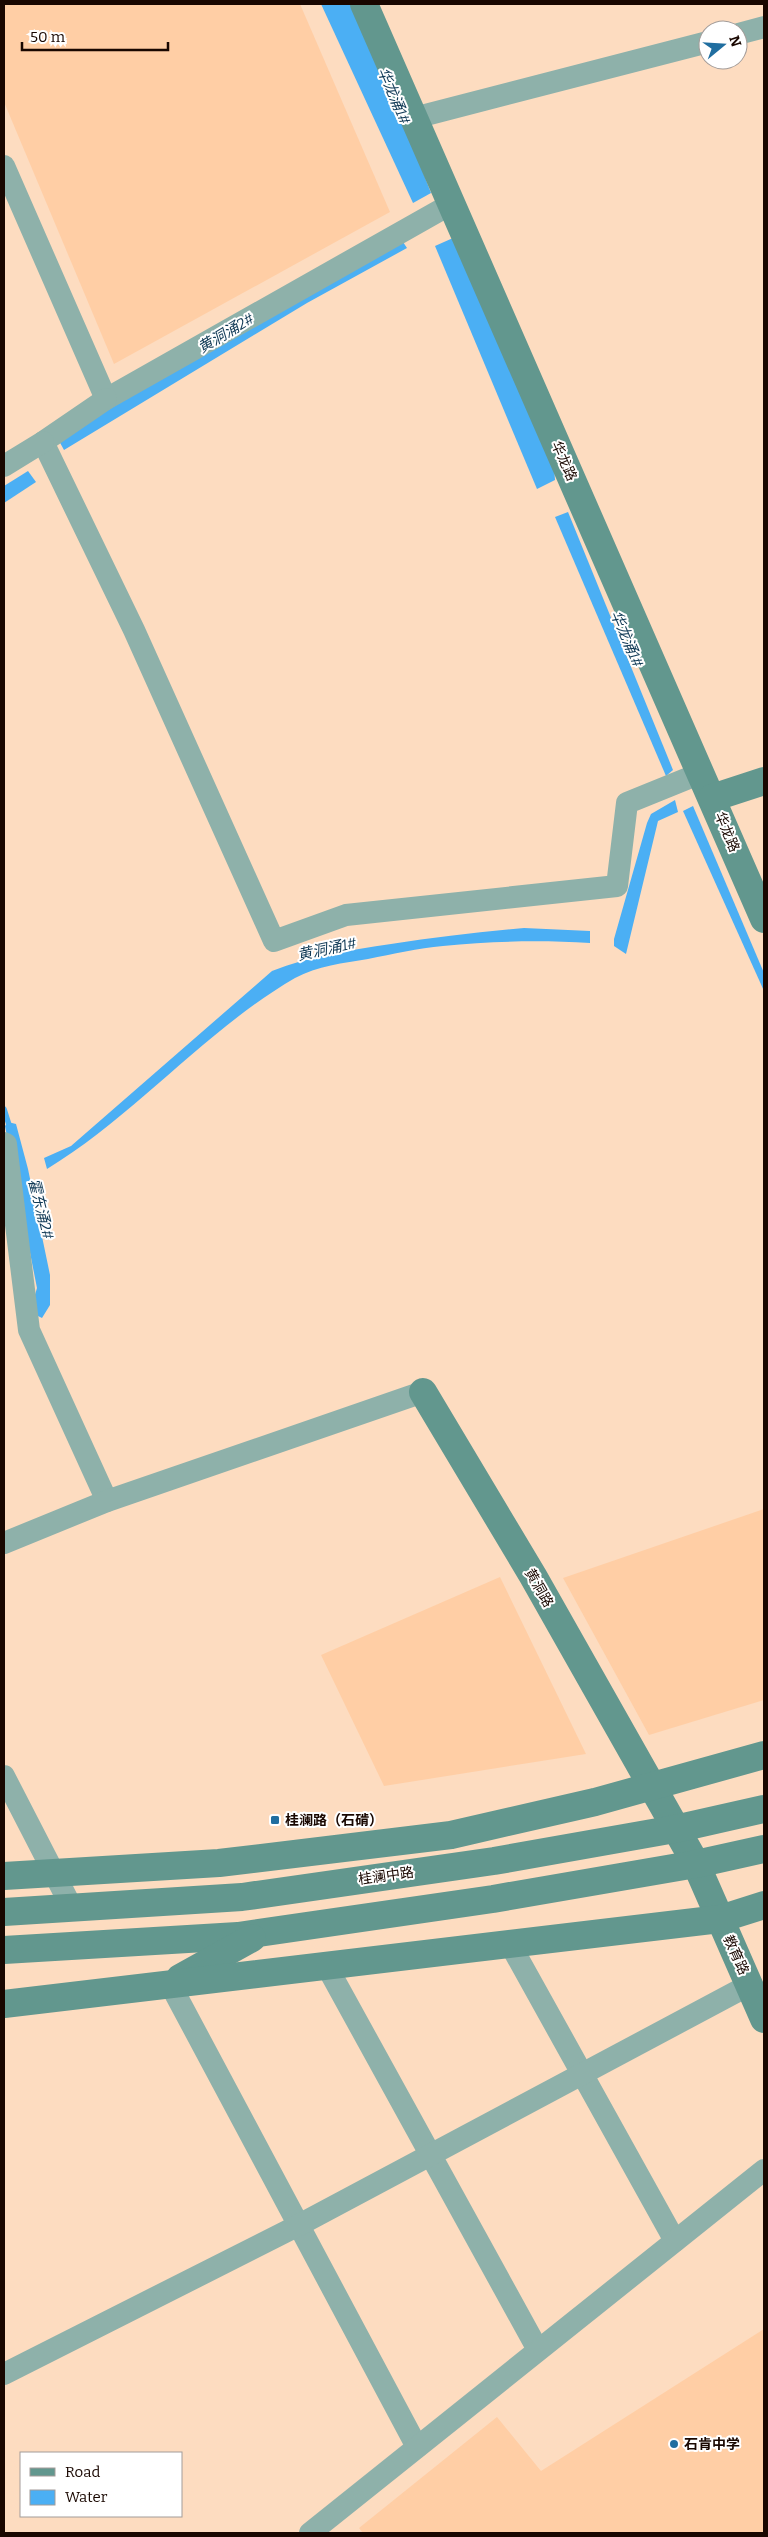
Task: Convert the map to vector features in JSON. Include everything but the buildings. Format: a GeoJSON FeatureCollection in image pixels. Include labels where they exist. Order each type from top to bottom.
{"type":"FeatureCollection","features":[{"type":"Feature","properties":{"kind":"main road","name":"华龙路"},"geometry":{"type":"LineString","coordinates":[[364,4],[764,919]]}},
{"type":"Feature","properties":{"kind":"main road"},"geometry":{"type":"LineString","coordinates":[[707,785],[764,781]]}},
{"type":"Feature","properties":{"kind":"main road","name":"黄洞路"},"geometry":{"type":"LineString","coordinates":[[422,1392],[533,1576],[696,1864]]}},
{"type":"Feature","properties":{"kind":"main road"},"geometry":{"type":"LineString","coordinates":[[4,1876],[219,1863],[451,1835],[652,1786],[764,1755]]}},
{"type":"Feature","properties":{"kind":"main road","name":"桂澜中路"},"geometry":{"type":"LineString","coordinates":[[4,1912],[242,1897],[494,1860],[675,1828],[764,1808]]}},
{"type":"Feature","properties":{"kind":"main road"},"geometry":{"type":"LineString","coordinates":[[4,1950],[260,1933],[493,1899],[696,1864],[764,1849]]}},
{"type":"Feature","properties":{"kind":"main road","name":"教育路"},"geometry":{"type":"LineString","coordinates":[[696,1864],[764,2019]]}},
{"type":"Feature","properties":{"kind":"main road"},"geometry":{"type":"LineString","coordinates":[[4,2004],[720,1919],[764,1905]]}},
{"type":"Feature","properties":{"kind":"main road"},"geometry":{"type":"LineString","coordinates":[[170,1984],[260,1933]]}},
{"type":"Feature","properties":{"kind":"street"},"geometry":{"type":"LineString","coordinates":[[748,32],[764,28]]}},
{"type":"Feature","properties":{"kind":"street"},"geometry":{"type":"LineString","coordinates":[[414,118],[698,45]]}},
{"type":"Feature","properties":{"kind":"street"},"geometry":{"type":"LineString","coordinates":[[4,166],[106,398]]}},
{"type":"Feature","properties":{"kind":"street"},"geometry":{"type":"LineString","coordinates":[[4,466],[43,442],[106,398],[451,204]]}},
{"type":"Feature","properties":{"kind":"street"},"geometry":{"type":"LineString","coordinates":[[43,442],[134,630],[274,941],[346,915],[617,886],[627,803],[707,785]]}},
{"type":"Feature","properties":{"kind":"street"},"geometry":{"type":"LineString","coordinates":[[4,1143],[6,1144],[29,1330],[107,1501]]}},
{"type":"Feature","properties":{"kind":"street"},"geometry":{"type":"LineString","coordinates":[[4,1543],[107,1501],[422,1392]]}},
{"type":"Feature","properties":{"kind":"street"},"geometry":{"type":"LineString","coordinates":[[4,1776],[72,1908]]}},
{"type":"Feature","properties":{"kind":"street"},"geometry":{"type":"LineString","coordinates":[[510,1944],[675,2241]]}},
{"type":"Feature","properties":{"kind":"street"},"geometry":{"type":"LineString","coordinates":[[326,1965],[538,2350]]}},
{"type":"Feature","properties":{"kind":"street"},"geometry":{"type":"LineString","coordinates":[[170,1984],[417,2447]]}},
{"type":"Feature","properties":{"kind":"street"},"geometry":{"type":"LineString","coordinates":[[4,2374],[299,2225],[749,1985]]}},
{"type":"Feature","properties":{"kind":"street"},"geometry":{"type":"LineString","coordinates":[[310,2533],[764,2170]]}},
{"type":"Feature","properties":{"kind":"shaded area"},"geometry":{"type":"Polygon","coordinates":[[[4,4],[300,4],[390,212],[114,364],[4,102],[4,4]]]}},
{"type":"Feature","properties":{"kind":"shaded area"},"geometry":{"type":"Polygon","coordinates":[[[764,1509],[764,1700],[649,1735],[563,1578],[764,1509]]]}},
{"type":"Feature","properties":{"kind":"shaded area"},"geometry":{"type":"Polygon","coordinates":[[[500,1577],[586,1754],[384,1786],[321,1655],[500,1577]]]}},
{"type":"Feature","properties":{"kind":"shaded area","name":"石肯中学"},"geometry":{"type":"Polygon","coordinates":[[[764,2329],[764,2533],[363,2533],[359,2528],[497,2417],[541,2471],[764,2329]]]}},
{"type":"Feature","properties":{"kind":"water"},"geometry":{"type":"Polygon","coordinates":[[[321,4],[351,4],[406,128],[431,193],[413,203],[321,4]]]}},
{"type":"Feature","properties":{"kind":"water"},"geometry":{"type":"Polygon","coordinates":[[[453,238],[554,467],[555,480],[537,489],[435,246],[453,238]]]}},
{"type":"Feature","properties":{"kind":"water"},"geometry":{"type":"Polygon","coordinates":[[[401,239],[407,248],[307,303],[64,450],[58,439],[401,239]]]}},
{"type":"Feature","properties":{"kind":"water"},"geometry":{"type":"Polygon","coordinates":[[[28,471],[36,482],[4,503],[4,486],[28,471]]]}},
{"type":"Feature","properties":{"kind":"water"},"geometry":{"type":"Polygon","coordinates":[[[568,512],[673,770],[666,776],[555,517],[568,512]]]}},
{"type":"Feature","properties":{"kind":"water"},"geometry":{"type":"Polygon","coordinates":[[[675,800],[678,812],[658,821],[626,954],[614,946],[614,939],[647,823],[651,814],[675,800]]]}},
{"type":"Feature","properties":{"kind":"water"},"geometry":{"type":"Polygon","coordinates":[[[693,806],[764,973],[764,991],[683,811],[693,806]]]}},
{"type":"Feature","properties":{"kind":"water"},"geometry":{"type":"Polygon","coordinates":[[[524,928],[590,931],[590,943],[516,941],[434,947],[331,965],[303,974],[262,999],[230,1023],[110,1124],[47,1169],[44,1158],[71,1146],[272,971],[330,954],[441,937],[524,928]]]}},
{"type":"Feature","properties":{"kind":"water"},"geometry":{"type":"Polygon","coordinates":[[[8,1122],[16,1124],[28,1169],[50,1275],[50,1305],[42,1318],[36,1315],[31,1308],[37,1288],[5,1126],[8,1122]]]}},
{"type":"Feature","properties":{"kind":"waterway","name":"霍东涌2#"},"geometry":{"type":"LineString","coordinates":[[4,1109],[10,1128]]}},
{"type":"Feature","properties":{"kind":"place","name":"桂澜路（石𬒔）"},"geometry":{"type":"Point","coordinates":[275,1820]}},
{"type":"Feature","properties":{"kind":"place","name":"石肯中学"},"geometry":{"type":"Point","coordinates":[674,2444]}},
{"type":"Feature","properties":{"kind":"water label","name":"华龙涌1#"},"geometry":{"type":"Point","coordinates":[394,96]}},
{"type":"Feature","properties":{"kind":"water label","name":"黄洞涌2#"},"geometry":{"type":"Point","coordinates":[226,333]}},
{"type":"Feature","properties":{"kind":"water label","name":"华龙涌1#"},"geometry":{"type":"Point","coordinates":[627,639]}},
{"type":"Feature","properties":{"kind":"water label","name":"黄洞涌1#"},"geometry":{"type":"Point","coordinates":[327,949]}}]}
